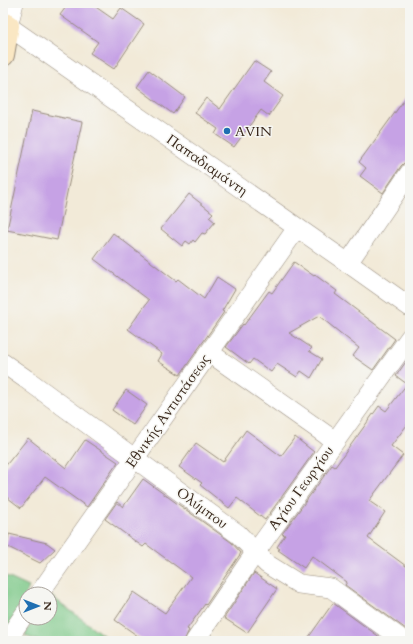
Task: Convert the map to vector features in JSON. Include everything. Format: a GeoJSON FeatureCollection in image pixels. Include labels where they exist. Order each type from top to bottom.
{"type":"FeatureCollection","features":[{"type":"Feature","properties":{"kind":"street"},"geometry":{"type":"LineString","coordinates":[[3,55],[6,24],[14,3]]}},
{"type":"Feature","properties":{"kind":"street","name":"Παπαδιαμάντη"},"geometry":{"type":"LineString","coordinates":[[6,24],[410,307]]}},
{"type":"Feature","properties":{"kind":"street"},"geometry":{"type":"LineString","coordinates":[[348,263],[410,172]]}},
{"type":"Feature","properties":{"kind":"street","name":"Εθνικής Αντιστάσεως"},"geometry":{"type":"LineString","coordinates":[[45,586],[297,228]]}},
{"type":"Feature","properties":{"kind":"street","name":"Αγίου Γεωργίου"},"geometry":{"type":"LineString","coordinates":[[194,641],[255,553],[410,337]]}},
{"type":"Feature","properties":{"kind":"street"},"geometry":{"type":"LineString","coordinates":[[210,353],[335,441]]}},
{"type":"Feature","properties":{"kind":"street","name":"Ολύμπου"},"geometry":{"type":"LineString","coordinates":[[3,363],[238,534],[267,564],[299,584],[331,588],[404,641]]}},
{"type":"Feature","properties":{"kind":"street"},"geometry":{"type":"LineString","coordinates":[[10,641],[18,624]]}},
{"type":"Feature","properties":{"kind":"green space"},"geometry":{"type":"Polygon","coordinates":[[[3,575],[27,586],[18,586],[18,611],[9,630],[3,627],[3,575]]]}},
{"type":"Feature","properties":{"kind":"green space"},"geometry":{"type":"Polygon","coordinates":[[[58,601],[111,641],[39,641],[25,636],[30,626],[58,626],[58,601]]]}},
{"type":"Feature","properties":{"kind":"building"},"geometry":{"type":"Polygon","coordinates":[[[69,3],[90,3],[113,19],[121,8],[144,24],[114,69],[90,53],[98,42],[60,15],[69,3]]]}},
{"type":"Feature","properties":{"kind":"building"},"geometry":{"type":"Polygon","coordinates":[[[254,61],[271,72],[264,82],[283,96],[269,116],[261,110],[234,147],[215,134],[218,129],[195,113],[206,98],[220,109],[254,61]]]}},
{"type":"Feature","properties":{"kind":"building"},"geometry":{"type":"Polygon","coordinates":[[[149,70],[185,97],[173,114],[137,87],[149,70]]]}},
{"type":"Feature","properties":{"kind":"building"},"geometry":{"type":"Polygon","coordinates":[[[410,92],[410,161],[405,162],[401,166],[383,193],[360,176],[366,168],[359,162],[410,92]]]}},
{"type":"Feature","properties":{"kind":"building"},"geometry":{"type":"Polygon","coordinates":[[[32,111],[82,122],[57,240],[7,230],[32,111]]]}},
{"type":"Feature","properties":{"kind":"building"},"geometry":{"type":"Polygon","coordinates":[[[189,194],[213,213],[209,217],[215,222],[205,234],[202,233],[195,242],[193,240],[190,244],[186,241],[182,246],[161,229],[189,194]]]}},
{"type":"Feature","properties":{"kind":"building"},"geometry":{"type":"Polygon","coordinates":[[[113,233],[176,281],[178,279],[204,299],[217,277],[235,289],[222,311],[224,312],[180,375],[158,361],[162,354],[128,329],[149,300],[94,259],[113,233]]]}},
{"type":"Feature","properties":{"kind":"building"},"geometry":{"type":"Polygon","coordinates":[[[294,262],[337,291],[335,294],[395,339],[373,370],[353,356],[359,348],[319,316],[289,333],[312,348],[309,351],[322,359],[311,378],[301,371],[297,377],[277,364],[271,372],[253,359],[249,364],[226,347],[269,291],[272,293],[294,262]]]}},
{"type":"Feature","properties":{"kind":"building"},"geometry":{"type":"Polygon","coordinates":[[[410,356],[410,421],[391,446],[403,455],[369,501],[385,512],[368,538],[410,569],[410,632],[345,585],[347,582],[312,556],[304,568],[278,550],[280,549],[277,547],[285,535],[282,534],[332,465],[335,467],[379,406],[386,411],[407,384],[396,376],[410,356]]]}},
{"type":"Feature","properties":{"kind":"building"},"geometry":{"type":"Polygon","coordinates":[[[126,390],[147,405],[133,425],[112,410],[126,390]]]}},
{"type":"Feature","properties":{"kind":"building"},"geometry":{"type":"Polygon","coordinates":[[[246,430],[281,456],[295,437],[314,452],[265,520],[237,498],[229,508],[200,485],[202,483],[179,467],[196,443],[223,462],[246,430]]]}},
{"type":"Feature","properties":{"kind":"building"},"geometry":{"type":"Polygon","coordinates":[[[28,438],[66,468],[85,440],[118,462],[87,507],[45,477],[21,508],[3,494],[3,469],[28,438]]]}},
{"type":"Feature","properties":{"kind":"building"},"geometry":{"type":"Polygon","coordinates":[[[143,479],[231,542],[241,553],[206,605],[205,604],[187,629],[189,630],[184,641],[145,641],[115,620],[134,592],[165,613],[191,577],[146,544],[143,547],[105,519],[117,502],[123,507],[143,479]]]}},
{"type":"Feature","properties":{"kind":"building"},"geometry":{"type":"Polygon","coordinates":[[[9,534],[47,543],[55,549],[40,563],[6,546],[9,534]]]}},
{"type":"Feature","properties":{"kind":"building"},"geometry":{"type":"Polygon","coordinates":[[[254,573],[277,589],[247,633],[224,618],[254,573]]]}},
{"type":"Feature","properties":{"kind":"building"},"geometry":{"type":"Polygon","coordinates":[[[333,603],[385,641],[306,641],[333,603]]]}},
{"type":"Feature","properties":{"kind":"place","name":"AVIN"},"geometry":{"type":"Point","coordinates":[227,131]}}]}
